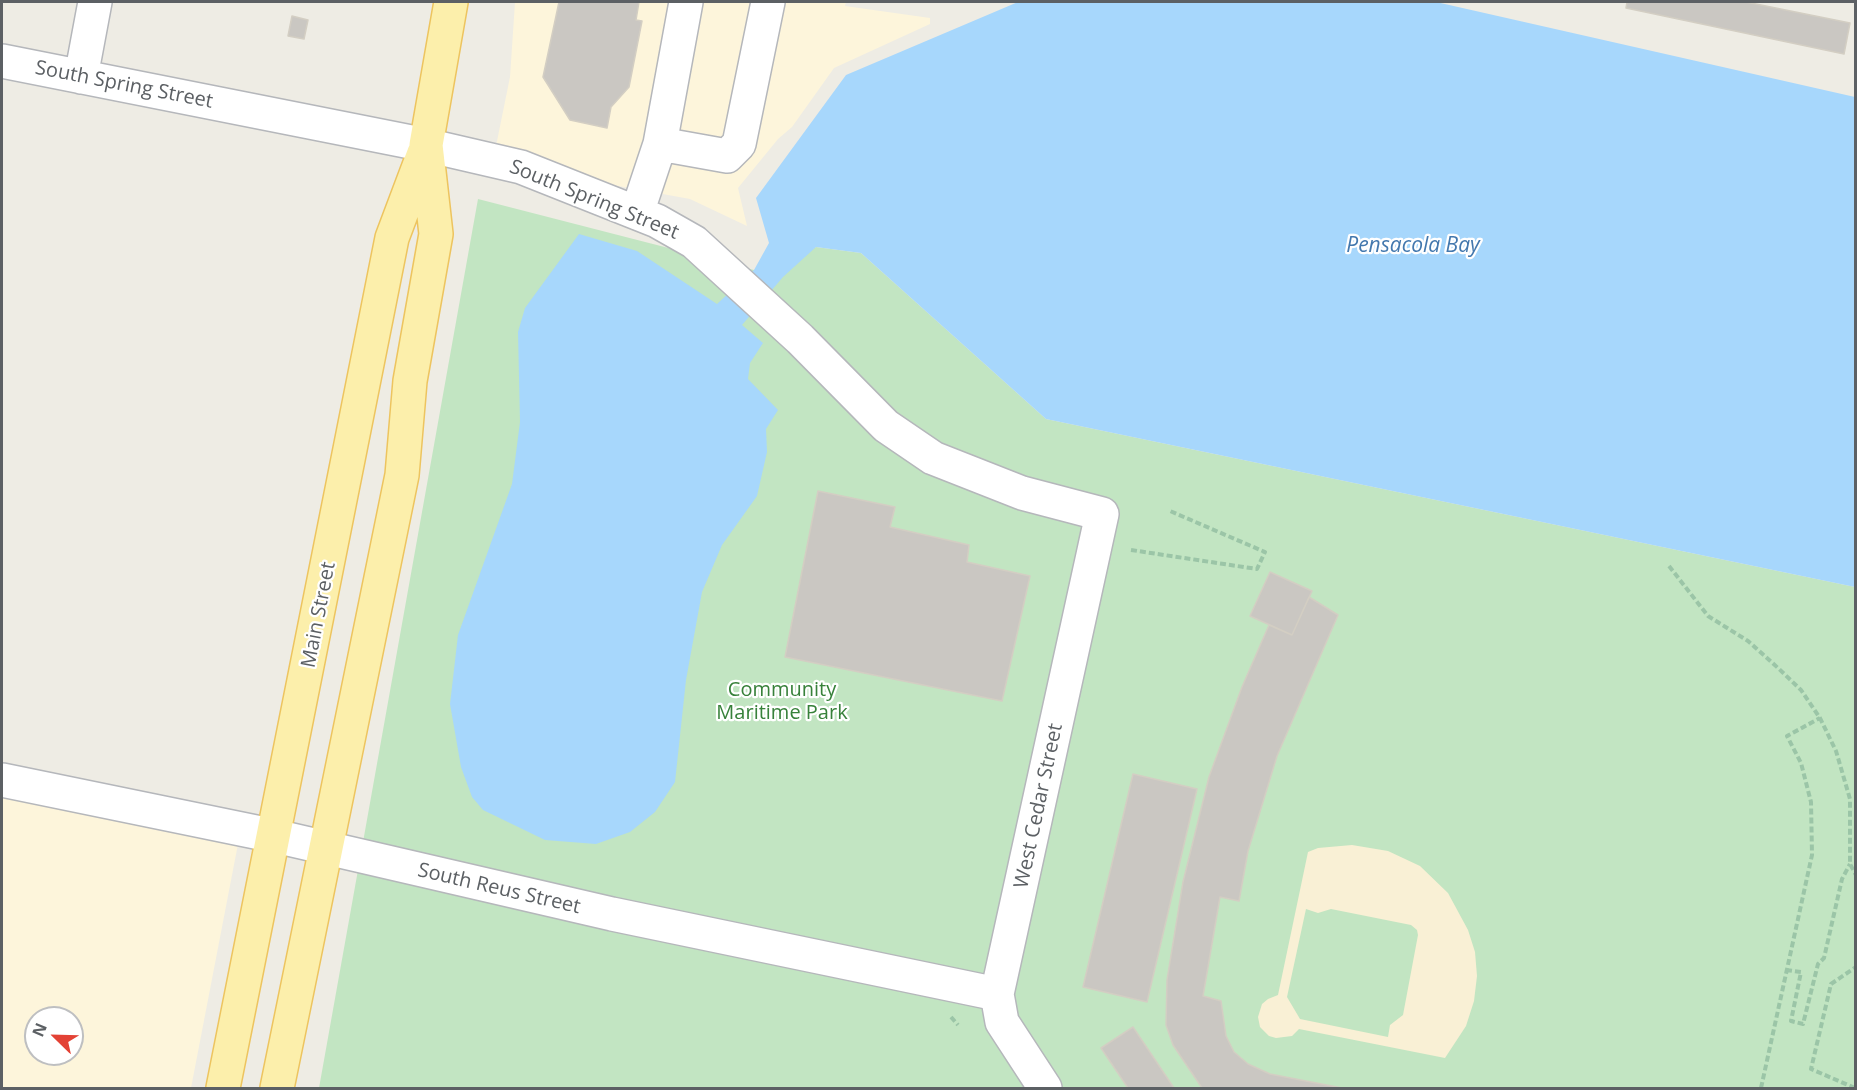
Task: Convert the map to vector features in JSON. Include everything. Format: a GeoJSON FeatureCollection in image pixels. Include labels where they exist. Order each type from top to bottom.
{"type":"FeatureCollection","features":[{"type":"Feature","properties":{"kind":"main road"},"geometry":{"type":"LineString","coordinates":[[277,1089],[402,475],[410,381],[436,234],[426,145],[450,2]]}},
{"type":"Feature","properties":{"kind":"main road","name":"Main Street"},"geometry":{"type":"LineString","coordinates":[[223,1089],[392,238],[426,145]]}},
{"type":"Feature","properties":{"kind":"street"},"geometry":{"type":"LineString","coordinates":[[81,77],[95,2]]}},
{"type":"Feature","properties":{"kind":"street"},"geometry":{"type":"LineString","coordinates":[[637,213],[660,144],[686,2]]}},
{"type":"Feature","properties":{"kind":"street"},"geometry":{"type":"LineString","coordinates":[[660,144],[727,156],[739,144],[768,2]]}},
{"type":"Feature","properties":{"kind":"street","name":"South Spring Street"},"geometry":{"type":"LineString","coordinates":[[2,61],[426,145],[521,167],[637,213],[694,242],[800,339],[886,426],[933,458],[1022,493],[1102,514]]}},
{"type":"Feature","properties":{"kind":"street","name":"West Cedar Street"},"geometry":{"type":"LineString","coordinates":[[1045,1089],[1002,1022],[997,994],[1102,514]]}},
{"type":"Feature","properties":{"kind":"street","name":"South Reus Street"},"geometry":{"type":"LineString","coordinates":[[2,780],[275,836],[612,914],[997,994]]}},
{"type":"Feature","properties":{"kind":"path"},"geometry":{"type":"LineString","coordinates":[[1131,550],[1257,569],[1265,552],[1170,511]]}},
{"type":"Feature","properties":{"kind":"path"},"geometry":{"type":"LineString","coordinates":[[1669,566],[1708,616],[1748,641],[1778,668],[1801,690],[1820,718],[1836,751],[1850,799],[1850,864],[1856,875]]}},
{"type":"Feature","properties":{"kind":"path"},"geometry":{"type":"LineString","coordinates":[[1761,1089],[1810,865],[1813,836],[1811,802],[1801,763],[1787,736],[1820,718]]}},
{"type":"Feature","properties":{"kind":"path"},"geometry":{"type":"LineString","coordinates":[[1786,969],[1801,972],[1791,1021],[1803,1024],[1818,964],[1824,958],[1844,874],[1850,864]]}},
{"type":"Feature","properties":{"kind":"path"},"geometry":{"type":"LineString","coordinates":[[1855,1089],[1812,1069],[1831,984],[1856,967]]}},
{"type":"Feature","properties":{"kind":"shaded area"},"geometry":{"type":"Polygon","coordinates":[[[515,2],[846,2],[845,6],[930,18],[930,24],[834,68],[792,127],[778,139],[738,188],[747,226],[690,199],[602,183],[496,146],[510,77],[515,2]]]}},
{"type":"Feature","properties":{"kind":"shaded area"},"geometry":{"type":"Polygon","coordinates":[[[2,796],[238,844],[191,1088],[2,1088],[2,796]]]}},
{"type":"Feature","properties":{"kind":"green space","name":"Community Maritime Park"},"geometry":{"type":"Polygon","coordinates":[[[478,199],[754,270],[816,247],[861,253],[1046,419],[1855,587],[1855,1088],[319,1088],[478,199]]]}},
{"type":"Feature","properties":{"kind":"sand"},"geometry":{"type":"Polygon","coordinates":[[[1352,845],[1388,851],[1420,866],[1448,893],[1468,930],[1475,952],[1477,976],[1474,1001],[1466,1026],[1445,1058],[1299,1029],[1292,1036],[1276,1038],[1269,1036],[1260,1027],[1258,1017],[1262,1004],[1278,995],[1308,852],[1318,848],[1352,845]],[[1306,909],[1287,997],[1300,1019],[1388,1037],[1390,1025],[1403,1015],[1417,930],[1411,925],[1331,909],[1318,913],[1306,909]]]}},
{"type":"Feature","properties":{"kind":"water","name":"Pensacola Bay"},"geometry":{"type":"Polygon","coordinates":[[[1018,2],[1436,2],[1855,97],[1855,587],[1046,419],[861,253],[816,247],[783,277],[742,325],[763,343],[750,363],[748,379],[778,410],[766,429],[767,452],[757,496],[722,545],[702,592],[686,680],[675,782],[655,812],[630,832],[596,844],[545,840],[483,810],[472,797],[461,767],[450,704],[458,635],[512,484],[520,422],[518,332],[525,308],[579,234],[637,251],[717,304],[754,270],[769,243],[756,198],[846,75],[1018,2]]]}},
{"type":"Feature","properties":{"kind":"building"},"geometry":{"type":"Polygon","coordinates":[[[559,2],[639,2],[636,20],[642,21],[629,87],[611,107],[607,128],[570,120],[543,77],[559,2]]]}},
{"type":"Feature","properties":{"kind":"building"},"geometry":{"type":"Polygon","coordinates":[[[1627,2],[1746,2],[1850,23],[1844,54],[1626,8],[1627,2]]]}},
{"type":"Feature","properties":{"kind":"building"},"geometry":{"type":"Polygon","coordinates":[[[292,16],[308,20],[304,39],[288,36],[292,16]]]}},
{"type":"Feature","properties":{"kind":"building"},"geometry":{"type":"Polygon","coordinates":[[[818,491],[895,507],[890,527],[969,545],[967,562],[1030,576],[1002,701],[785,657],[818,491]]]}},
{"type":"Feature","properties":{"kind":"building"},"geometry":{"type":"Polygon","coordinates":[[[1270,572],[1312,591],[1292,635],[1250,616],[1270,572]]]}},
{"type":"Feature","properties":{"kind":"building"},"geometry":{"type":"Polygon","coordinates":[[[1309,597],[1338,615],[1277,756],[1248,851],[1239,901],[1220,897],[1203,996],[1221,1001],[1226,1036],[1234,1052],[1248,1064],[1270,1074],[1342,1088],[1202,1088],[1173,1045],[1166,1025],[1167,980],[1183,882],[1209,777],[1242,687],[1269,625],[1292,635],[1309,597]]]}},
{"type":"Feature","properties":{"kind":"building"},"geometry":{"type":"Polygon","coordinates":[[[1133,774],[1197,789],[1147,1002],[1083,987],[1133,774]]]}},
{"type":"Feature","properties":{"kind":"building"},"geometry":{"type":"Polygon","coordinates":[[[1133,1027],[1174,1088],[1128,1088],[1101,1048],[1133,1027]]]}}]}
